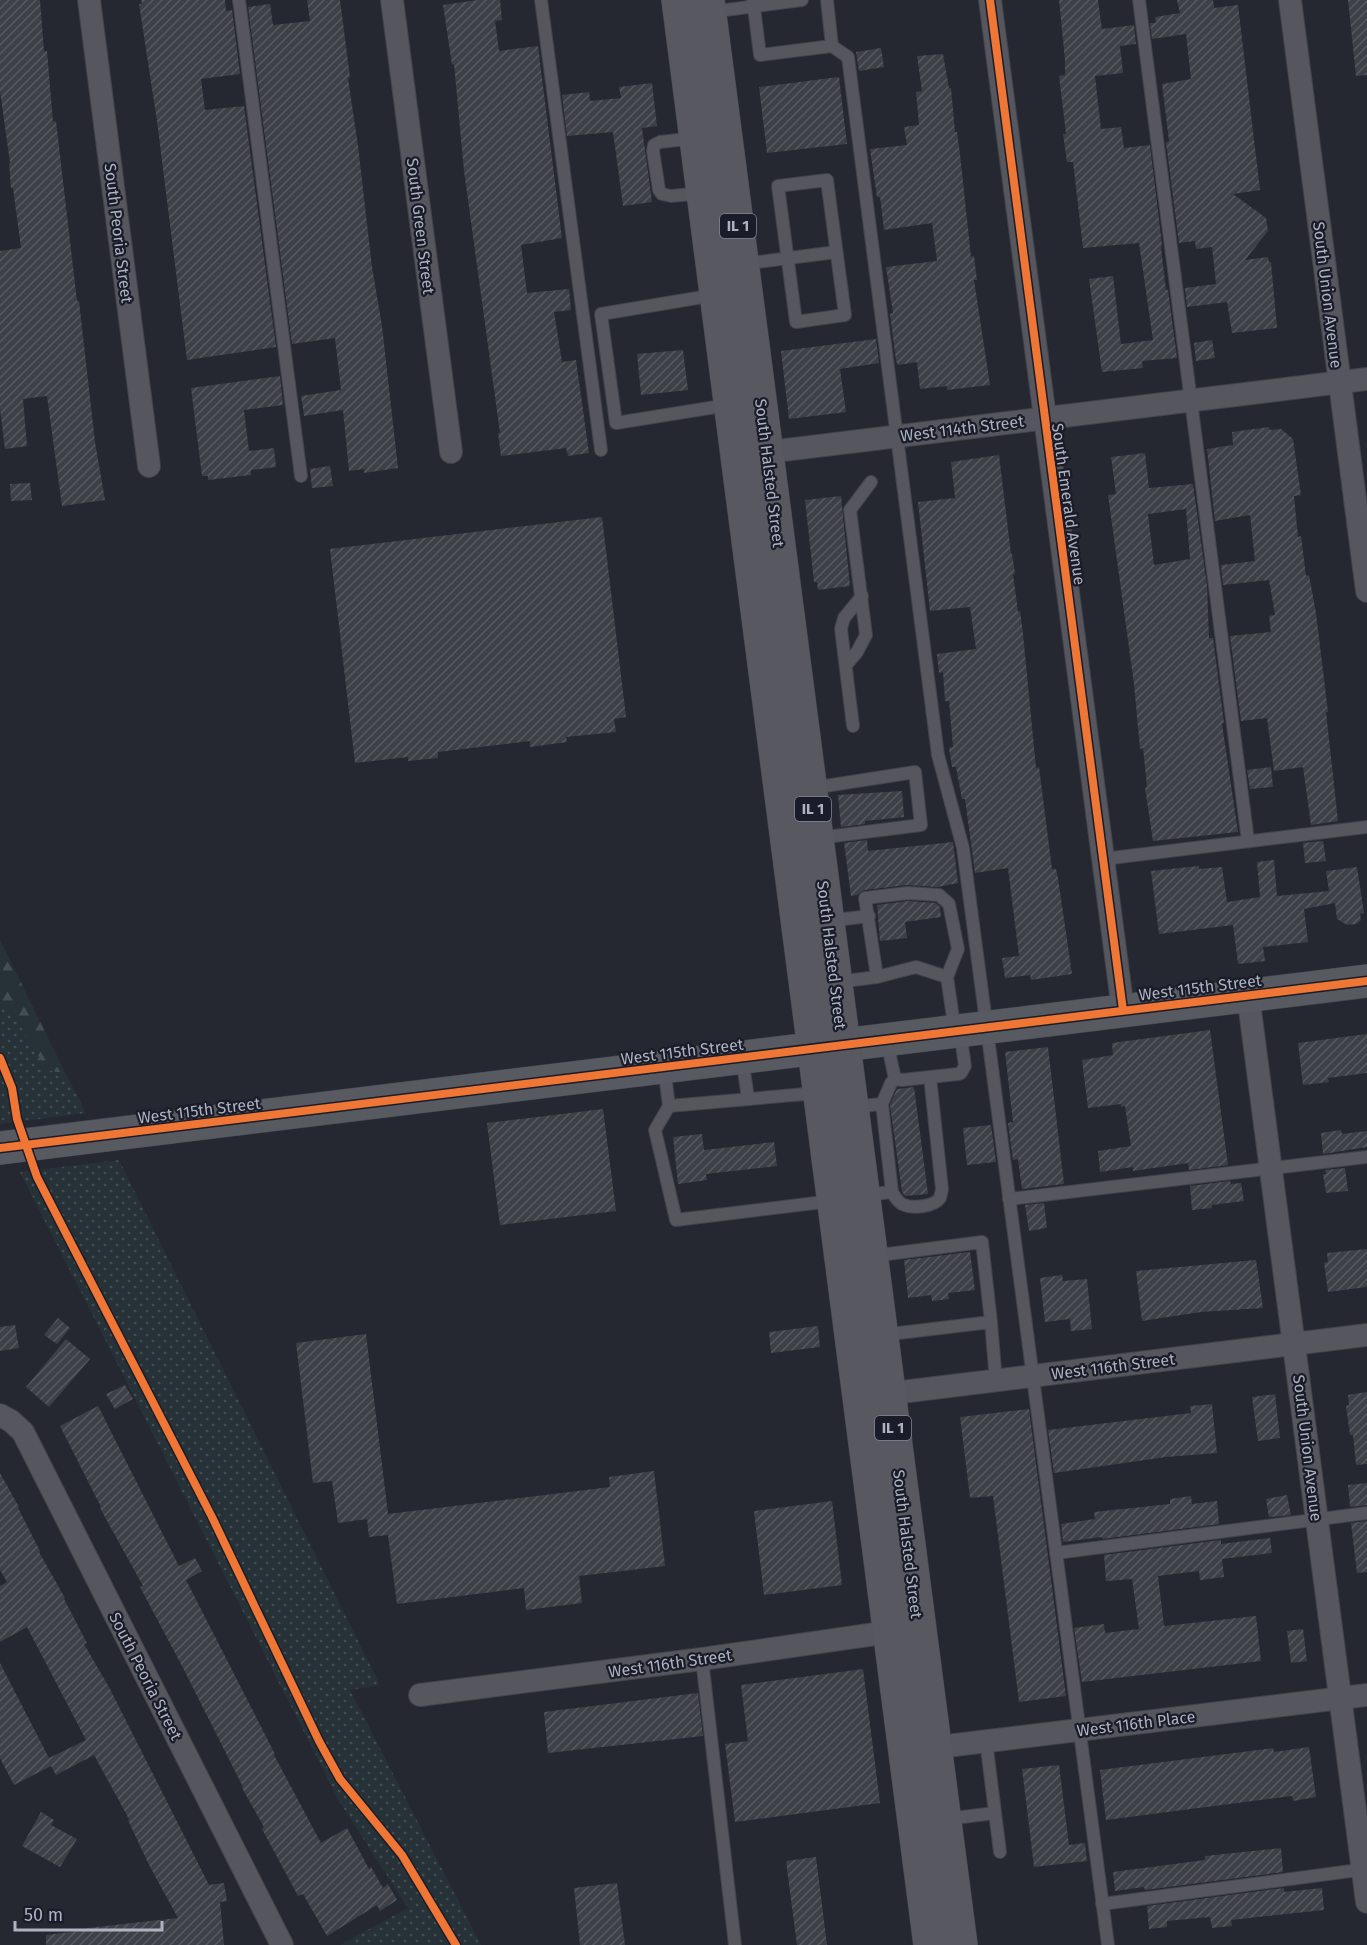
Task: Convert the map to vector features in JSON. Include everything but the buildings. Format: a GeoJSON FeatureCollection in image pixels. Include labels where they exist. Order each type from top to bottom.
{"type":"FeatureCollection","features":[{"type":"Feature","properties":{"kind":"main road","name":"South Halsted Street"},"geometry":{"type":"LineString","coordinates":[[678,0],[730,405],[752,454],[811,788],[836,982],[828,1047],[819,1093],[863,1196],[881,1335],[873,1396]]}},
{"type":"Feature","properties":{"kind":"main road","name":"South Halsted Street"},"geometry":{"type":"LineString","coordinates":[[709,6],[743,264],[752,454],[828,1047],[867,1105],[863,1196],[873,1396],[920,1750],[930,1945]]}},
{"type":"Feature","properties":{"kind":"main road","name":"South Halsted Street"},"geometry":{"type":"LineString","coordinates":[[920,1750],[944,1819],[961,1945]]}},
{"type":"Feature","properties":{"kind":"street","name":"South Peoria Street"},"geometry":{"type":"LineString","coordinates":[[89,0],[149,466]]}},
{"type":"Feature","properties":{"kind":"street","name":"South Green Street"},"geometry":{"type":"LineString","coordinates":[[392,0],[451,452]]}},
{"type":"Feature","properties":{"kind":"street","name":"South Emerald Avenue"},"geometry":{"type":"LineString","coordinates":[[990,0],[1123,1010]]}},
{"type":"Feature","properties":{"kind":"street","name":"South Union Avenue"},"geometry":{"type":"LineString","coordinates":[[1290,0],[1367,591]]}},
{"type":"Feature","properties":{"kind":"street","name":"West 114th Street"},"geometry":{"type":"LineString","coordinates":[[752,454],[1367,379]]}},
{"type":"Feature","properties":{"kind":"street","name":"West 115th Street"},"geometry":{"type":"LineString","coordinates":[[0,1148],[1367,981]]}},
{"type":"Feature","properties":{"kind":"street","name":"South Union Avenue"},"geometry":{"type":"LineString","coordinates":[[1248,995],[1340,1698],[1365,1869],[1367,1902]]}},
{"type":"Feature","properties":{"kind":"street","name":"West 116th Street"},"geometry":{"type":"LineString","coordinates":[[873,1396],[1367,1335]]}},
{"type":"Feature","properties":{"kind":"street","name":"South Peoria Street"},"geometry":{"type":"LineString","coordinates":[[0,1415],[23,1432],[282,1945]]}},
{"type":"Feature","properties":{"kind":"street","name":"West 116th Street"},"geometry":{"type":"LineString","coordinates":[[420,1695],[702,1659],[904,1630]]}},
{"type":"Feature","properties":{"kind":"street","name":"West 116th Place"},"geometry":{"type":"LineString","coordinates":[[920,1750],[1367,1695]]}},
{"type":"Feature","properties":{"kind":"lane"},"geometry":{"type":"LineString","coordinates":[[239,0],[301,476]]}},
{"type":"Feature","properties":{"kind":"lane"},"geometry":{"type":"LineString","coordinates":[[542,0],[601,450]]}},
{"type":"Feature","properties":{"kind":"lane"},"geometry":{"type":"LineString","coordinates":[[709,6],[802,0]]}},
{"type":"Feature","properties":{"kind":"lane"},"geometry":{"type":"LineString","coordinates":[[827,0],[832,46]]}},
{"type":"Feature","properties":{"kind":"lane"},"geometry":{"type":"LineString","coordinates":[[1139,0],[1248,841]]}},
{"type":"Feature","properties":{"kind":"lane"},"geometry":{"type":"LineString","coordinates":[[754,3],[760,55],[832,46],[848,57],[938,755],[963,848],[967,1030],[964,1069],[958,1074],[895,1079]]}},
{"type":"Feature","properties":{"kind":"lane"},"geometry":{"type":"LineString","coordinates":[[696,138],[660,142],[654,145],[653,151],[659,190],[662,194],[671,196],[703,193]]}},
{"type":"Feature","properties":{"kind":"lane"},"geometry":{"type":"LineString","coordinates":[[827,180],[845,315],[796,322],[787,258],[778,186],[827,180]]}},
{"type":"Feature","properties":{"kind":"lane"},"geometry":{"type":"LineString","coordinates":[[743,264],[836,252]]}},
{"type":"Feature","properties":{"kind":"lane"},"geometry":{"type":"LineString","coordinates":[[716,295],[601,314],[616,423],[730,405]]}},
{"type":"Feature","properties":{"kind":"lane"},"geometry":{"type":"LineString","coordinates":[[846,665],[857,652],[866,635],[850,510],[871,482]]}},
{"type":"Feature","properties":{"kind":"lane"},"geometry":{"type":"LineString","coordinates":[[853,726],[841,629],[844,618],[862,596]]}},
{"type":"Feature","properties":{"kind":"lane"},"geometry":{"type":"LineString","coordinates":[[811,788],[915,772],[921,825],[817,838]]}},
{"type":"Feature","properties":{"kind":"lane"},"geometry":{"type":"LineString","coordinates":[[1103,859],[1367,827]]}},
{"type":"Feature","properties":{"kind":"lane"},"geometry":{"type":"LineString","coordinates":[[877,977],[865,898],[908,893],[939,895],[949,904],[958,949],[947,977],[967,1030],[1009,1199],[1107,1945]]}},
{"type":"Feature","properties":{"kind":"lane"},"geometry":{"type":"LineString","coordinates":[[828,921],[868,916]]}},
{"type":"Feature","properties":{"kind":"lane"},"geometry":{"type":"LineString","coordinates":[[836,982],[877,977],[916,967],[947,977]]}},
{"type":"Feature","properties":{"kind":"lane"},"geometry":{"type":"LineString","coordinates":[[887,1040],[895,1079]]}},
{"type":"Feature","properties":{"kind":"lane"},"geometry":{"type":"LineString","coordinates":[[742,1057],[748,1098]]}},
{"type":"Feature","properties":{"kind":"lane"},"geometry":{"type":"LineString","coordinates":[[664,1067],[669,1106],[655,1130],[676,1220],[863,1196],[896,1200],[907,1205],[933,1204],[940,1198],[942,1189],[930,1077]]}},
{"type":"Feature","properties":{"kind":"lane"},"geometry":{"type":"LineString","coordinates":[[867,1105],[895,1079]]}},
{"type":"Feature","properties":{"kind":"lane"},"geometry":{"type":"LineString","coordinates":[[669,1106],[819,1093]]}},
{"type":"Feature","properties":{"kind":"lane"},"geometry":{"type":"LineString","coordinates":[[1009,1199],[1367,1157]]}},
{"type":"Feature","properties":{"kind":"lane"},"geometry":{"type":"LineString","coordinates":[[870,1256],[982,1242],[996,1381]]}},
{"type":"Feature","properties":{"kind":"lane"},"geometry":{"type":"LineString","coordinates":[[881,1335],[991,1322]]}},
{"type":"Feature","properties":{"kind":"lane"},"geometry":{"type":"LineString","coordinates":[[1056,1553],[1367,1513]]}},
{"type":"Feature","properties":{"kind":"lane"},"geometry":{"type":"LineString","coordinates":[[702,1659],[735,1945]]}},
{"type":"Feature","properties":{"kind":"lane"},"geometry":{"type":"LineString","coordinates":[[986,1742],[1000,1852]]}},
{"type":"Feature","properties":{"kind":"lane"},"geometry":{"type":"LineString","coordinates":[[944,1819],[995,1813]]}},
{"type":"Feature","properties":{"kind":"lane"},"geometry":{"type":"LineString","coordinates":[[1102,1904],[1365,1869]]}},
{"type":"Feature","properties":{"kind":"green space"},"geometry":{"type":"Polygon","coordinates":[[[0,940],[65,1072],[46,1069],[17,1019],[0,997],[0,940]]]}},
{"type":"Feature","properties":{"kind":"green space"},"geometry":{"type":"Polygon","coordinates":[[[0,997],[17,1019],[46,1069],[65,1072],[86,1113],[0,1124],[0,997]]]}},
{"type":"Feature","properties":{"kind":"green space"},"geometry":{"type":"Polygon","coordinates":[[[119,1160],[380,1685],[350,1690],[481,1945],[340,1945],[408,1908],[339,1801],[20,1172],[119,1160]]]}},
{"type":"Feature","properties":{"kind":"cycle path"},"geometry":{"type":"LineString","coordinates":[[990,0],[1123,1010]]}},
{"type":"Feature","properties":{"kind":"cycle path"},"geometry":{"type":"LineString","coordinates":[[0,1148],[1367,981]]}},
{"type":"Feature","properties":{"kind":"cycle path"},"geometry":{"type":"LineString","coordinates":[[0,1058],[12,1088],[17,1119],[37,1177],[212,1517],[319,1741],[340,1779],[402,1855],[456,1945]]}}]}
